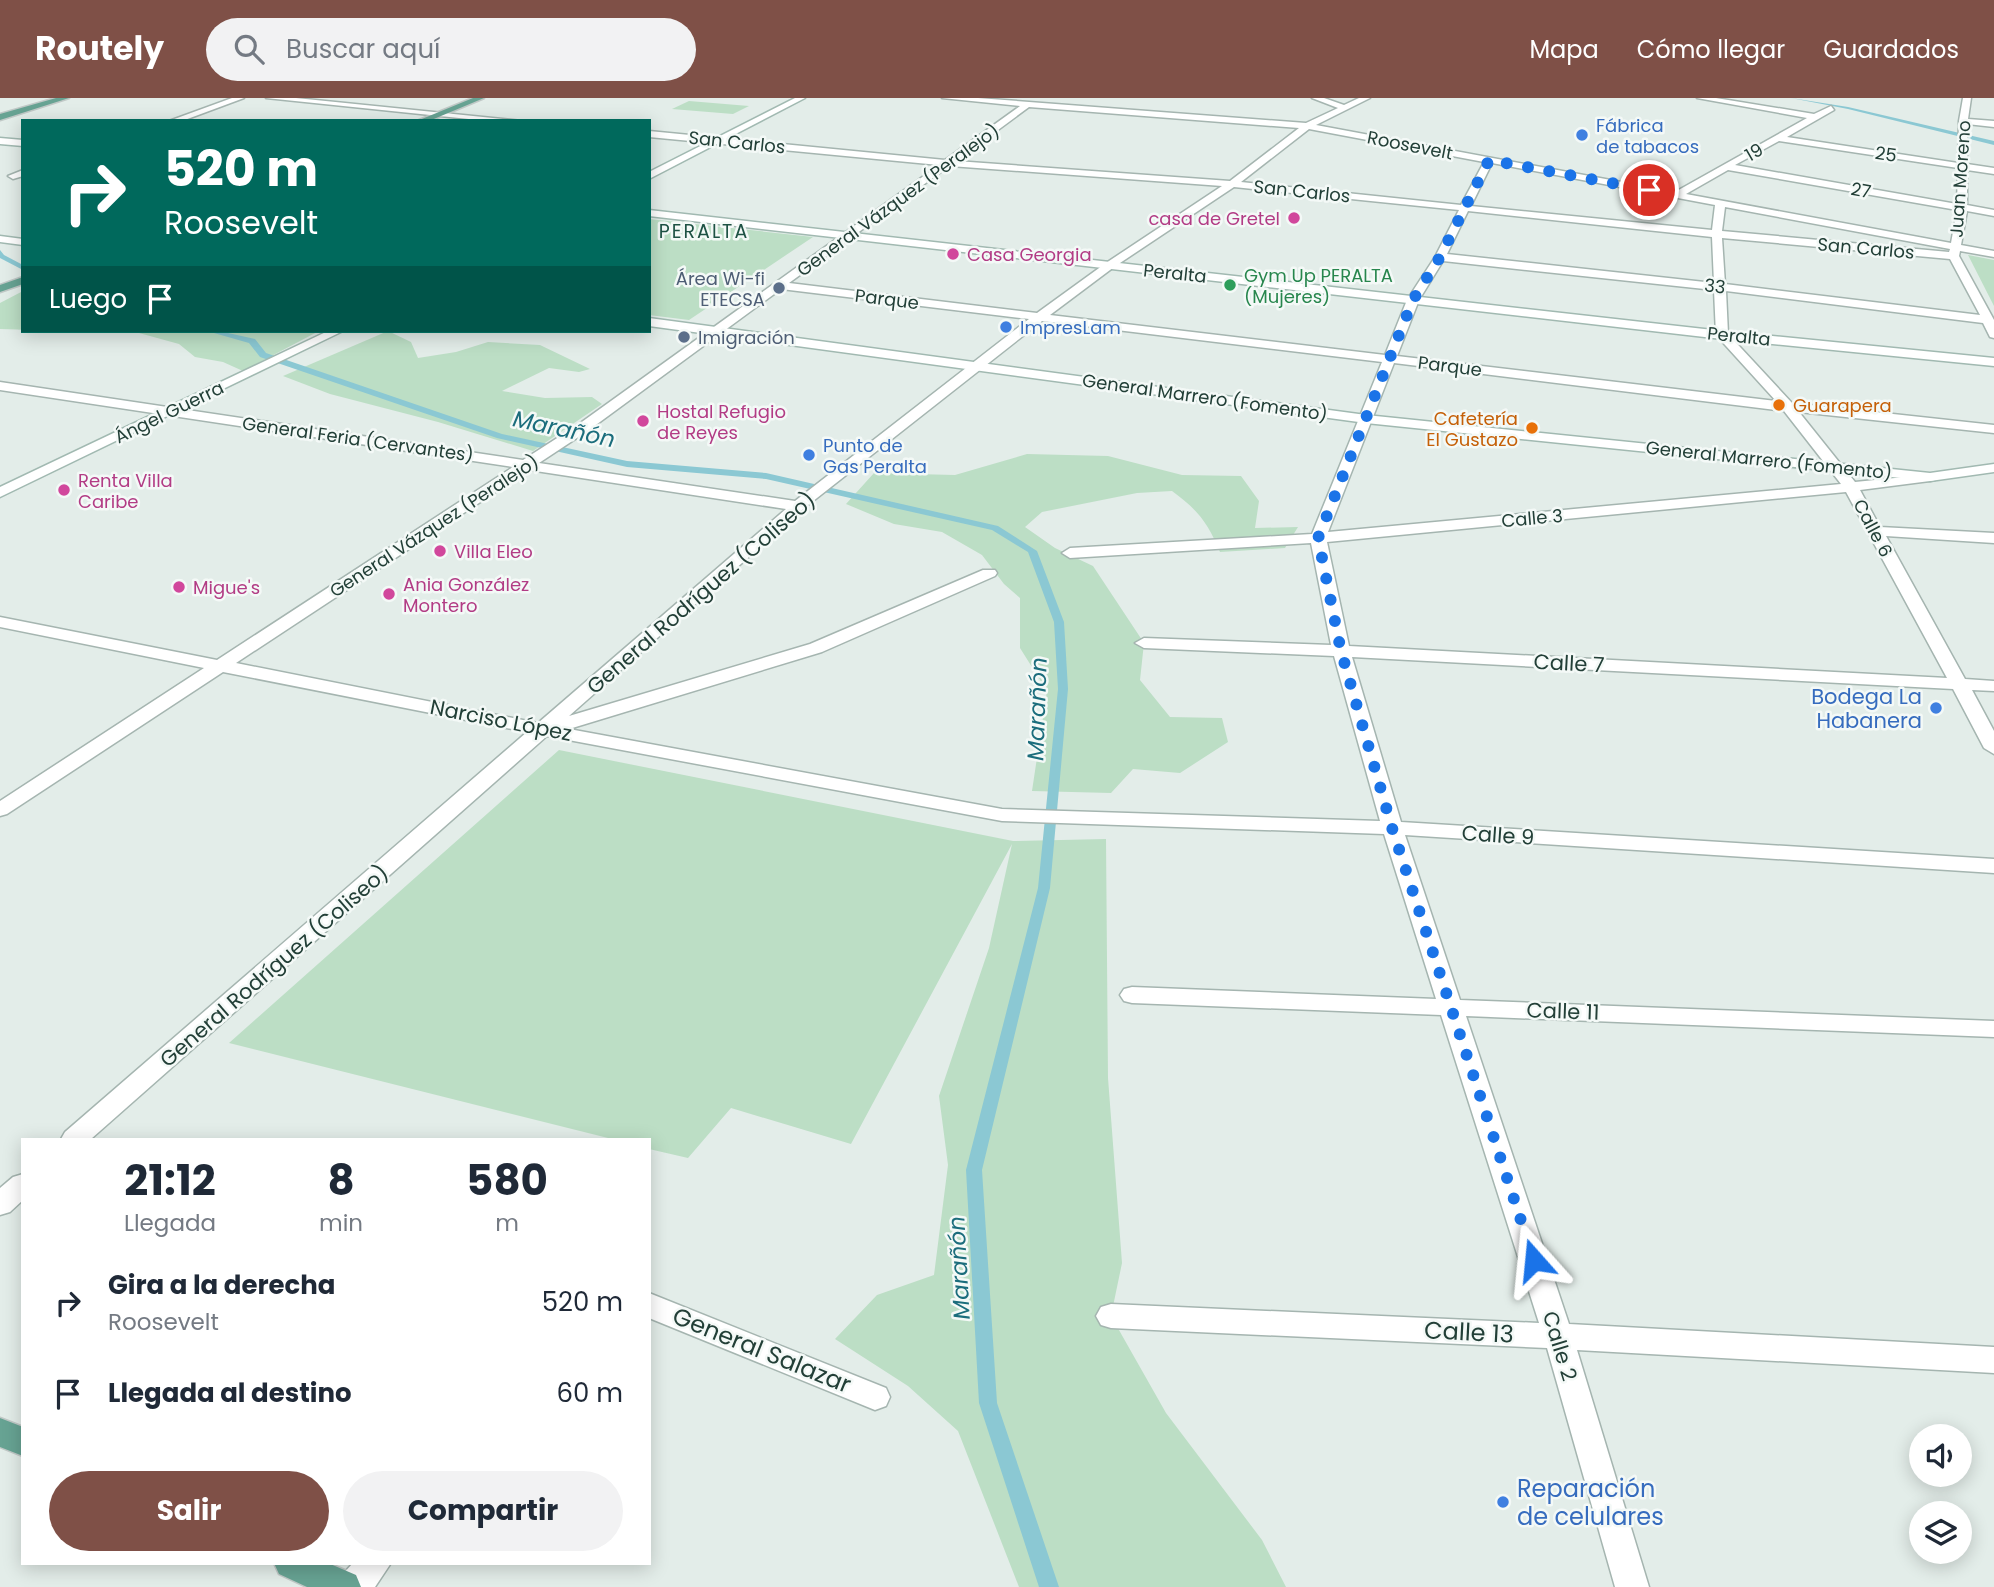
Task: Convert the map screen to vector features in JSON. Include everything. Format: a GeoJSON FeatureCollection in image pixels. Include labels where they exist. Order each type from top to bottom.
{"type":"FeatureCollection","features":[{"type":"Feature","properties":{"kind":"main road"},"geometry":{"type":"LineString","coordinates":[[0,117],[44,101],[65,98]]}},
{"type":"Feature","properties":{"kind":"main road"},"geometry":{"type":"LineString","coordinates":[[426,119],[480,98]]}},
{"type":"Feature","properties":{"kind":"main road"},"geometry":{"type":"LineString","coordinates":[[2,288],[21,281]]}},
{"type":"Feature","properties":{"kind":"main road"},"geometry":{"type":"LineString","coordinates":[[0,1432],[21,1441]]}},
{"type":"Feature","properties":{"kind":"main road"},"geometry":{"type":"LineString","coordinates":[[294,1565],[344,1587]]}},
{"type":"Feature","properties":{"kind":"street"},"geometry":{"type":"LineString","coordinates":[[179,119],[240,98]]}},
{"type":"Feature","properties":{"kind":"street"},"geometry":{"type":"LineString","coordinates":[[270,98],[498,119]]}},
{"type":"Feature","properties":{"kind":"street"},"geometry":{"type":"LineString","coordinates":[[651,176],[801,98]]}},
{"type":"Feature","properties":{"kind":"street","name":"Roosevelt"},"geometry":{"type":"LineString","coordinates":[[947,98],[1307,126],[1720,203],[1955,251],[1994,254]]}},
{"type":"Feature","properties":{"kind":"street"},"geometry":{"type":"LineString","coordinates":[[1067,98],[1087,107]]}},
{"type":"Feature","properties":{"kind":"street"},"geometry":{"type":"LineString","coordinates":[[1316,98],[1342,107]]}},
{"type":"Feature","properties":{"kind":"street","name":"General Rodríguez (Coliseo)"},"geometry":{"type":"LineString","coordinates":[[75,1138],[545,730],[798,506],[975,365],[1111,265],[1232,184],[1307,126],[1342,107],[1366,98]]}},
{"type":"Feature","properties":{"kind":"street"},"geometry":{"type":"LineString","coordinates":[[1701,98],[1816,117]]}},
{"type":"Feature","properties":{"kind":"street","name":"Juan Moreno"},"geometry":{"type":"LineString","coordinates":[[1967,98],[1963,121],[1962,208],[1955,251],[1994,334]]}},
{"type":"Feature","properties":{"kind":"street","name":"General Vázquez (Peralejo)"},"geometry":{"type":"LineString","coordinates":[[0,810],[529,465],[781,286],[1028,104]]}},
{"type":"Feature","properties":{"kind":"street","name":"19"},"geometry":{"type":"LineString","coordinates":[[1676,195],[1831,108]]}},
{"type":"Feature","properties":{"kind":"street"},"geometry":{"type":"LineString","coordinates":[[1963,121],[1994,124]]}},
{"type":"Feature","properties":{"kind":"street","name":"San Carlos"},"geometry":{"type":"LineString","coordinates":[[651,134],[950,163],[1232,184],[1717,234],[1955,251]]}},
{"type":"Feature","properties":{"kind":"street","name":"25"},"geometry":{"type":"LineString","coordinates":[[1779,138],[1994,171]]}},
{"type":"Feature","properties":{"kind":"street"},"geometry":{"type":"LineString","coordinates":[[0,141],[21,144]]}},
{"type":"Feature","properties":{"kind":"street"},"geometry":{"type":"LineString","coordinates":[[1318,538],[1392,359],[1413,300],[1440,257],[1489,160]]}},
{"type":"Feature","properties":{"kind":"street","name":"27"},"geometry":{"type":"LineString","coordinates":[[1728,167],[1994,213]]}},
{"type":"Feature","properties":{"kind":"street"},"geometry":{"type":"LineString","coordinates":[[1720,203],[1717,234],[1722,335]]}},
{"type":"Feature","properties":{"kind":"street","name":"Peralta"},"geometry":{"type":"LineString","coordinates":[[651,213],[1722,335],[1994,362]]}},
{"type":"Feature","properties":{"kind":"street"},"geometry":{"type":"LineString","coordinates":[[0,239],[21,242]]}},
{"type":"Feature","properties":{"kind":"street","name":"33"},"geometry":{"type":"LineString","coordinates":[[1440,257],[1721,287],[1988,320]]}},
{"type":"Feature","properties":{"kind":"street","name":"Parque"},"geometry":{"type":"LineString","coordinates":[[781,286],[1788,407],[1994,429]]}},
{"type":"Feature","properties":{"kind":"street","name":"General Marrero (Fomento)"},"geometry":{"type":"LineString","coordinates":[[651,322],[1366,419],[1930,477]]}},
{"type":"Feature","properties":{"kind":"street","name":"Ángel Guerra"},"geometry":{"type":"LineString","coordinates":[[0,493],[333,333]]}},
{"type":"Feature","properties":{"kind":"street","name":"Calle 6"},"geometry":{"type":"LineString","coordinates":[[1722,335],[1788,407],[1851,487],[1994,748]]}},
{"type":"Feature","properties":{"kind":"street","name":"General Feria (Cervantes)"},"geometry":{"type":"LineString","coordinates":[[0,386],[798,506]]}},
{"type":"Feature","properties":{"kind":"street","name":"Calle 3"},"geometry":{"type":"LineString","coordinates":[[1070,553],[1318,538],[1851,487],[1994,468]]}},
{"type":"Feature","properties":{"kind":"street"},"geometry":{"type":"LineString","coordinates":[[1875,531],[1994,538]]}},
{"type":"Feature","properties":{"kind":"street","name":"Calle 2"},"geometry":{"type":"LineString","coordinates":[[1318,538],[1341,651],[1392,828],[1558,1336],[1632,1587]]}},
{"type":"Feature","properties":{"kind":"street"},"geometry":{"type":"LineString","coordinates":[[545,730],[816,648],[989,573]]}},
{"type":"Feature","properties":{"kind":"street","name":"Narciso López"},"geometry":{"type":"LineString","coordinates":[[0,622],[545,730],[1002,815]]}},
{"type":"Feature","properties":{"kind":"street","name":"Calle 7"},"geometry":{"type":"LineString","coordinates":[[1144,643],[1994,686]]}},
{"type":"Feature","properties":{"kind":"street","name":"Calle 9"},"geometry":{"type":"LineString","coordinates":[[1002,815],[1392,828],[1994,866]]}},
{"type":"Feature","properties":{"kind":"street","name":"Calle 11"},"geometry":{"type":"LineString","coordinates":[[1132,995],[1994,1029]]}},
{"type":"Feature","properties":{"kind":"street"},"geometry":{"type":"LineString","coordinates":[[0,1204],[21,1186]]}},
{"type":"Feature","properties":{"kind":"street","name":"General Salazar"},"geometry":{"type":"LineString","coordinates":[[651,1306],[875,1396]]}},
{"type":"Feature","properties":{"kind":"street","name":"Calle 13"},"geometry":{"type":"LineString","coordinates":[[1111,1316],[1558,1336],[1994,1360]]}},
{"type":"Feature","properties":{"kind":"street"},"geometry":{"type":"LineString","coordinates":[[354,1587],[372,1565]]}},
{"type":"Feature","properties":{"kind":"green space"},"geometry":{"type":"Polygon","coordinates":[[[689,101],[749,106],[733,114],[672,109],[689,101]]]}},
{"type":"Feature","properties":{"kind":"green space"},"geometry":{"type":"Polygon","coordinates":[[[651,219],[813,237],[689,320],[651,315],[651,219]]]}},
{"type":"Feature","properties":{"kind":"green space"},"geometry":{"type":"Polygon","coordinates":[[[1968,255],[1994,260],[1994,306],[1968,255]]]}},
{"type":"Feature","properties":{"kind":"green space"},"geometry":{"type":"Polygon","coordinates":[[[21,292],[21,330],[0,329],[0,303],[21,292]]]}},
{"type":"Feature","properties":{"kind":"green space"},"geometry":{"type":"Polygon","coordinates":[[[139,333],[315,333],[243,371],[223,362],[195,357],[179,344],[139,333]]]}},
{"type":"Feature","properties":{"kind":"green space"},"geometry":{"type":"Polygon","coordinates":[[[383,333],[392,333],[411,342],[418,358],[456,352],[488,342],[540,345],[590,369],[579,372],[549,368],[502,391],[545,398],[592,397],[602,404],[533,451],[438,422],[330,394],[283,376],[383,333]]]}},
{"type":"Feature","properties":{"kind":"green space"},"geometry":{"type":"Polygon","coordinates":[[[1027,454],[1108,456],[1182,475],[1241,476],[1259,501],[1255,528],[1298,527],[1285,548],[1220,552],[1201,518],[1172,491],[1137,493],[1042,512],[1025,527],[1055,548],[1093,566],[1144,643],[1140,680],[1170,717],[1222,718],[1228,742],[1180,773],[1133,769],[1111,793],[1032,791],[1047,691],[1020,648],[1020,598],[1004,584],[982,555],[942,532],[894,524],[846,504],[874,473],[955,475],[1027,454]]]}},
{"type":"Feature","properties":{"kind":"green space"},"geometry":{"type":"Polygon","coordinates":[[[559,750],[1013,841],[1106,839],[1108,1078],[1122,1263],[1111,1316],[1166,1413],[1262,1540],[1286,1587],[1019,1587],[958,1431],[908,1386],[835,1339],[877,1295],[934,1275],[948,1165],[939,1096],[989,948],[1012,844],[851,1144],[731,1108],[688,1158],[651,1149],[651,1138],[608,1138],[229,1043],[559,750]]]}},
{"type":"Feature","properties":{"kind":"waterway"},"geometry":{"type":"LineString","coordinates":[[1793,98],[1848,108],[1994,143]]}},
{"type":"Feature","properties":{"kind":"waterway","name":"Marañón"},"geometry":{"type":"LineString","coordinates":[[0,252],[1,256],[21,267]]}},
{"type":"Feature","properties":{"kind":"waterway","name":"Marañón"},"geometry":{"type":"LineString","coordinates":[[219,333],[252,341],[263,355],[500,436],[627,464],[766,476],[995,528],[1032,551],[1059,622],[1063,689],[1044,888],[974,1170],[988,1403],[1049,1587]]}},
{"type":"Feature","properties":{"kind":"place","name":"Fábrica de tabacos"},"geometry":{"type":"Point","coordinates":[1582,135]}},
{"type":"Feature","properties":{"kind":"place","name":"casa de Gretel"},"geometry":{"type":"Point","coordinates":[1294,218]}},
{"type":"Feature","properties":{"kind":"place","name":"Casa Georgia"},"geometry":{"type":"Point","coordinates":[953,254]}},
{"type":"Feature","properties":{"kind":"place","name":"Gym Up PERALTA (Mujeres)"},"geometry":{"type":"Point","coordinates":[1230,285]}},
{"type":"Feature","properties":{"kind":"place","name":"Área Wi-fi ETECSA"},"geometry":{"type":"Point","coordinates":[779,288]}},
{"type":"Feature","properties":{"kind":"place","name":"ImpresLam"},"geometry":{"type":"Point","coordinates":[1006,327]}},
{"type":"Feature","properties":{"kind":"place","name":"Imigración"},"geometry":{"type":"Point","coordinates":[684,337]}},
{"type":"Feature","properties":{"kind":"place","name":"Guarapera"},"geometry":{"type":"Point","coordinates":[1779,405]}},
{"type":"Feature","properties":{"kind":"place","name":"Hostal Refugio de Reyes"},"geometry":{"type":"Point","coordinates":[643,421]}},
{"type":"Feature","properties":{"kind":"place","name":"Cafetería El Gustazo"},"geometry":{"type":"Point","coordinates":[1532,428]}},
{"type":"Feature","properties":{"kind":"place","name":"Punto de Gas Peralta"},"geometry":{"type":"Point","coordinates":[809,455]}},
{"type":"Feature","properties":{"kind":"place","name":"Renta Villa Caribe"},"geometry":{"type":"Point","coordinates":[64,490]}},
{"type":"Feature","properties":{"kind":"place","name":"Villa Eleo"},"geometry":{"type":"Point","coordinates":[440,551]}},
{"type":"Feature","properties":{"kind":"place","name":"Migue's"},"geometry":{"type":"Point","coordinates":[179,587]}},
{"type":"Feature","properties":{"kind":"place","name":"Ania González Montero"},"geometry":{"type":"Point","coordinates":[389,594]}},
{"type":"Feature","properties":{"kind":"place","name":"Bodega La Habanera"},"geometry":{"type":"Point","coordinates":[1936,708]}},
{"type":"Feature","properties":{"kind":"place","name":"Reparación de celulares"},"geometry":{"type":"Point","coordinates":[1503,1502]}},
{"type":"Feature","properties":{"kind":"district","name":"PERALTA"},"geometry":{"type":"Point","coordinates":[704,231]}},
{"type":"Feature","properties":{"kind":"route"},"geometry":{"type":"LineString","coordinates":[[1534,1260],[1392,828],[1341,651],[1318,538],[1392,359],[1413,300],[1440,257],[1489,160],[1649,190]]}}]}
